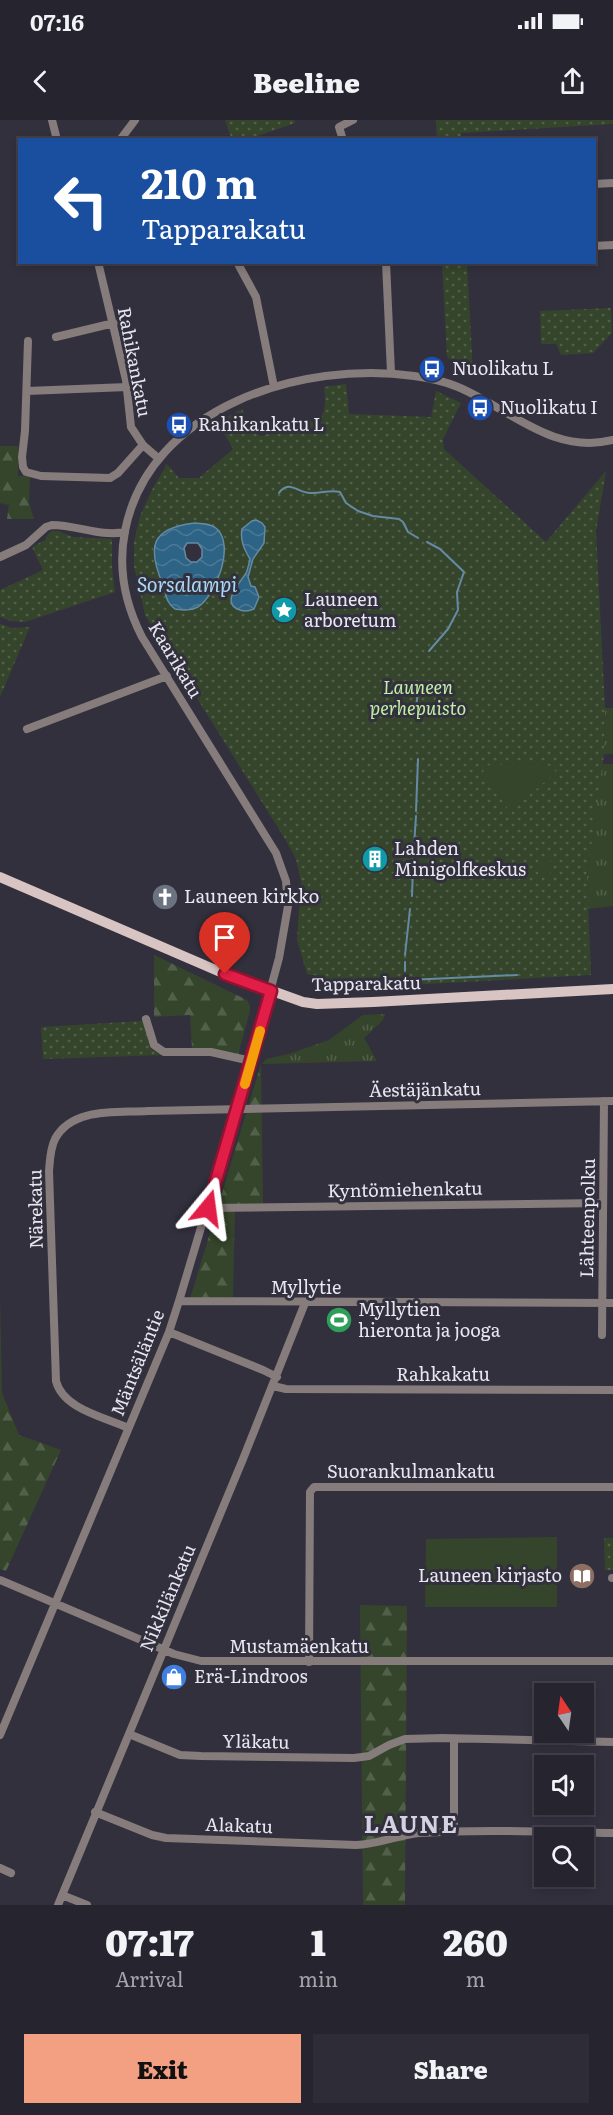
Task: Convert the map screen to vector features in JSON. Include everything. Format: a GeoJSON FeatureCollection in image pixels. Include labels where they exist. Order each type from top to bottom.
{"type":"FeatureCollection","features":[{"type":"Feature","properties":{"kind":"main road","name":"Tapparakatu"},"geometry":{"type":"LineString","coordinates":[[0,877],[136,938],[303,1002],[317,1004],[373,1002],[613,989]]}},
{"type":"Feature","properties":{"kind":"street"},"geometry":{"type":"LineString","coordinates":[[52,120],[56,138]]}},
{"type":"Feature","properties":{"kind":"street"},"geometry":{"type":"LineString","coordinates":[[122,138],[135,120]]}},
{"type":"Feature","properties":{"kind":"street"},"geometry":{"type":"LineString","coordinates":[[342,138],[339,127],[353,120]]}},
{"type":"Feature","properties":{"kind":"street"},"geometry":{"type":"LineString","coordinates":[[596,184],[613,183]]}},
{"type":"Feature","properties":{"kind":"street"},"geometry":{"type":"LineString","coordinates":[[596,246],[613,245]]}},
{"type":"Feature","properties":{"kind":"street","name":"Rahikankatu"},"geometry":{"type":"LineString","coordinates":[[99,264],[127,387],[131,427],[144,445],[158,458]]}},
{"type":"Feature","properties":{"kind":"street"},"geometry":{"type":"LineString","coordinates":[[238,264],[244,279],[256,297],[274,387]]}},
{"type":"Feature","properties":{"kind":"street"},"geometry":{"type":"LineString","coordinates":[[386,264],[391,373]]}},
{"type":"Feature","properties":{"kind":"street"},"geometry":{"type":"LineString","coordinates":[[56,337],[114,324]]}},
{"type":"Feature","properties":{"kind":"street"},"geometry":{"type":"LineString","coordinates":[[28,341],[22,456],[26,472],[41,476],[110,477],[118,473],[144,445]]}},
{"type":"Feature","properties":{"kind":"street","name":"Kaarikatu"},"geometry":{"type":"LineString","coordinates":[[271,991],[288,906],[282,867],[276,853],[142,637],[127,598],[122,564],[125,532],[141,485],[158,458],[200,421],[230,404],[274,387],[335,375],[391,373],[435,380],[459,387],[545,434],[583,444],[613,440]]}},
{"type":"Feature","properties":{"kind":"street"},"geometry":{"type":"LineString","coordinates":[[27,391],[127,387]]}},
{"type":"Feature","properties":{"kind":"street"},"geometry":{"type":"LineString","coordinates":[[0,557],[26,545],[46,527],[52,525],[99,533],[125,532]]}},
{"type":"Feature","properties":{"kind":"street"},"geometry":{"type":"LineString","coordinates":[[27,729],[167,676]]}},
{"type":"Feature","properties":{"kind":"street","name":"Mäntsäläntie"},"geometry":{"type":"LineString","coordinates":[[0,1735],[169,1332],[208,1208],[271,991]]}},
{"type":"Feature","properties":{"kind":"street"},"geometry":{"type":"LineString","coordinates":[[146,1019],[154,1045],[164,1052],[211,1052],[251,1061]]}},
{"type":"Feature","properties":{"kind":"street","name":"Äestäjänkatu"},"geometry":{"type":"LineString","coordinates":[[237,1109],[609,1101]]}},
{"type":"Feature","properties":{"kind":"street","name":"Lähteenpolku"},"geometry":{"type":"LineString","coordinates":[[602,1335],[603,1203],[609,1101]]}},
{"type":"Feature","properties":{"kind":"street","name":"Närekatu"},"geometry":{"type":"LineString","coordinates":[[128,1428],[72,1404],[58,1388],[55,1373],[49,1171],[50,1152],[54,1140],[62,1129],[74,1120],[92,1114],[237,1109]]}},
{"type":"Feature","properties":{"kind":"street","name":"Kyntömiehenkatu"},"geometry":{"type":"LineString","coordinates":[[208,1208],[603,1203]]}},
{"type":"Feature","properties":{"kind":"street","name":"Myllytie"},"geometry":{"type":"LineString","coordinates":[[179,1301],[613,1303]]}},
{"type":"Feature","properties":{"kind":"street","name":"Nikkilänkatu"},"geometry":{"type":"LineString","coordinates":[[58,1905],[277,1377],[305,1303]]}},
{"type":"Feature","properties":{"kind":"street"},"geometry":{"type":"LineString","coordinates":[[169,1332],[277,1377]]}},
{"type":"Feature","properties":{"kind":"street","name":"Rahkakatu"},"geometry":{"type":"LineString","coordinates":[[273,1386],[286,1389],[613,1390]]}},
{"type":"Feature","properties":{"kind":"street","name":"Suorankulmankatu"},"geometry":{"type":"LineString","coordinates":[[309,1662],[310,1492],[314,1487],[613,1487]]}},
{"type":"Feature","properties":{"kind":"street","name":"Mustamäenkatu"},"geometry":{"type":"LineString","coordinates":[[0,1580],[163,1649],[201,1662],[613,1661]]}},
{"type":"Feature","properties":{"kind":"street","name":"Yläkatu"},"geometry":{"type":"LineString","coordinates":[[129,1734],[180,1755],[201,1756],[354,1758],[369,1756],[405,1739],[613,1742]]}},
{"type":"Feature","properties":{"kind":"street"},"geometry":{"type":"LineString","coordinates":[[454,1739],[454,1831]]}},
{"type":"Feature","properties":{"kind":"street","name":"Alakatu"},"geometry":{"type":"LineString","coordinates":[[95,1812],[152,1835],[166,1838],[366,1845],[416,1833],[454,1831],[613,1833]]}},
{"type":"Feature","properties":{"kind":"street"},"geometry":{"type":"LineString","coordinates":[[0,1869],[11,1873]]}},
{"type":"Feature","properties":{"kind":"street"},"geometry":{"type":"LineString","coordinates":[[62,1895],[87,1905]]}},
{"type":"Feature","properties":{"kind":"green space"},"geometry":{"type":"Polygon","coordinates":[[[225,120],[294,120],[295,123],[252,138],[231,138],[225,120]]]}},
{"type":"Feature","properties":{"kind":"green space"},"geometry":{"type":"Polygon","coordinates":[[[436,120],[613,120],[613,124],[461,133],[461,138],[437,138],[436,120]]]}},
{"type":"Feature","properties":{"kind":"green space"},"geometry":{"type":"Polygon","coordinates":[[[442,264],[467,264],[473,373],[447,357],[442,264]]]}},
{"type":"Feature","properties":{"kind":"green space"},"geometry":{"type":"Polygon","coordinates":[[[611,308],[612,333],[593,353],[561,355],[556,344],[541,344],[540,311],[611,308]]]}},
{"type":"Feature","properties":{"kind":"green space","name":"Launeen perhepuisto"},"geometry":{"type":"Polygon","coordinates":[[[346,384],[349,414],[431,417],[436,391],[461,403],[443,439],[444,449],[546,542],[606,471],[596,531],[605,708],[604,754],[587,877],[591,975],[335,989],[323,977],[307,974],[297,940],[301,882],[296,859],[145,615],[134,566],[134,542],[140,516],[167,464],[179,478],[199,478],[233,449],[218,422],[242,409],[253,433],[262,436],[321,417],[325,406],[324,387],[346,384]],[[195,523],[159,535],[155,540],[155,561],[164,589],[219,576],[225,551],[209,525],[195,523]],[[244,551],[250,559],[247,572],[234,587],[257,594],[248,577],[253,559],[244,551]]]}},
{"type":"Feature","properties":{"kind":"green space"},"geometry":{"type":"Polygon","coordinates":[[[0,446],[18,446],[18,476],[30,476],[29,503],[34,519],[7,519],[9,505],[0,503],[0,446]]]}},
{"type":"Feature","properties":{"kind":"green space"},"geometry":{"type":"Polygon","coordinates":[[[53,531],[73,537],[112,539],[115,592],[25,622],[0,617],[0,590],[43,570],[32,547],[45,540],[53,531]]]}},
{"type":"Feature","properties":{"kind":"green space"},"geometry":{"type":"Polygon","coordinates":[[[0,624],[12,628],[30,627],[0,697],[0,624]]]}},
{"type":"Feature","properties":{"kind":"green space"},"geometry":{"type":"Polygon","coordinates":[[[605,708],[613,708],[613,754],[604,754],[605,708]]]}},
{"type":"Feature","properties":{"kind":"green space"},"geometry":{"type":"Polygon","coordinates":[[[543,763],[552,767],[556,772],[510,812],[483,771],[489,765],[543,763]]]}},
{"type":"Feature","properties":{"kind":"green space"},"geometry":{"type":"Polygon","coordinates":[[[602,764],[613,764],[613,906],[588,909],[587,877],[602,764]]]}},
{"type":"Feature","properties":{"kind":"green space"},"geometry":{"type":"Polygon","coordinates":[[[538,857],[550,857],[550,878],[538,878],[538,857]]]}},
{"type":"Feature","properties":{"kind":"green space"},"geometry":{"type":"Polygon","coordinates":[[[154,955],[247,1000],[250,1011],[238,1055],[192,1048],[190,1015],[154,1017],[154,955]]]}},
{"type":"Feature","properties":{"kind":"green space"},"geometry":{"type":"Polygon","coordinates":[[[385,1014],[383,1020],[364,1038],[377,1061],[262,1064],[266,1059],[289,1054],[329,1040],[363,1015],[385,1014]]]}},
{"type":"Feature","properties":{"kind":"green space"},"geometry":{"type":"Polygon","coordinates":[[[143,1021],[151,1049],[163,1055],[43,1059],[41,1027],[143,1021]]]}},
{"type":"Feature","properties":{"kind":"green space"},"geometry":{"type":"Polygon","coordinates":[[[261,1064],[263,1206],[235,1208],[233,1297],[190,1299],[261,1064]]]}},
{"type":"Feature","properties":{"kind":"green space"},"geometry":{"type":"Polygon","coordinates":[[[0,1297],[2,1393],[19,1435],[61,1450],[6,1571],[0,1569],[0,1297]]]}},
{"type":"Feature","properties":{"kind":"green space"},"geometry":{"type":"Polygon","coordinates":[[[557,1537],[557,1607],[425,1607],[426,1539],[557,1537]]]}},
{"type":"Feature","properties":{"kind":"green space"},"geometry":{"type":"Polygon","coordinates":[[[604,1538],[613,1538],[613,1570],[605,1570],[604,1538]]]}},
{"type":"Feature","properties":{"kind":"green space"},"geometry":{"type":"Polygon","coordinates":[[[360,1605],[407,1606],[405,1905],[363,1905],[360,1605]]]}},
{"type":"Feature","properties":{"kind":"water"},"geometry":{"type":"Polygon","coordinates":[[[256,520],[265,527],[264,543],[253,559],[248,577],[259,597],[254,609],[244,611],[234,607],[231,598],[246,573],[250,559],[243,544],[242,529],[256,520]]]}},
{"type":"Feature","properties":{"kind":"water","name":"Sorsalampi"},"geometry":{"type":"Polygon","coordinates":[[[195,523],[212,526],[222,537],[224,547],[224,558],[217,582],[205,601],[190,610],[175,609],[170,604],[155,560],[154,550],[161,535],[169,529],[195,523]],[[187,543],[184,548],[186,558],[191,562],[197,562],[202,557],[202,549],[198,543],[187,543]]]}},
{"type":"Feature","properties":{"kind":"waterway"},"geometry":{"type":"LineString","coordinates":[[279,493],[286,487],[310,493],[340,492],[346,503],[358,511],[373,516],[399,519],[408,532],[418,538]]}},
{"type":"Feature","properties":{"kind":"waterway"},"geometry":{"type":"LineString","coordinates":[[427,542],[440,549],[464,572],[457,592],[458,610],[448,629],[429,651]]}},
{"type":"Feature","properties":{"kind":"waterway"},"geometry":{"type":"LineString","coordinates":[[416,707],[418,692]]}},
{"type":"Feature","properties":{"kind":"waterway"},"geometry":{"type":"LineString","coordinates":[[416,708],[457,716]]}},
{"type":"Feature","properties":{"kind":"waterway"},"geometry":{"type":"LineString","coordinates":[[416,811],[418,759]]}},
{"type":"Feature","properties":{"kind":"waterway"},"geometry":{"type":"LineString","coordinates":[[414,846],[416,816]]}},
{"type":"Feature","properties":{"kind":"waterway"},"geometry":{"type":"LineString","coordinates":[[413,861],[414,854]]}},
{"type":"Feature","properties":{"kind":"waterway"},"geometry":{"type":"LineString","coordinates":[[412,896],[413,868]]}},
{"type":"Feature","properties":{"kind":"waterway"},"geometry":{"type":"LineString","coordinates":[[405,955],[410,909]]}},
{"type":"Feature","properties":{"kind":"waterway"},"geometry":{"type":"LineString","coordinates":[[405,962],[405,971]]}},
{"type":"Feature","properties":{"kind":"waterway"},"geometry":{"type":"LineString","coordinates":[[405,976],[408,980],[517,975]]}},
{"type":"Feature","properties":{"kind":"slow traffic"},"geometry":{"type":"LineString","coordinates":[[245,1084],[260,1031]]}},
{"type":"Feature","properties":{"kind":"place","name":"Nuolikatu L"},"geometry":{"type":"Point","coordinates":[432,369]}},
{"type":"Feature","properties":{"kind":"place","name":"Nuolikatu I"},"geometry":{"type":"Point","coordinates":[480,408]}},
{"type":"Feature","properties":{"kind":"place","name":"Rahikankatu L"},"geometry":{"type":"Point","coordinates":[179,425]}},
{"type":"Feature","properties":{"kind":"place","name":"Launeen arboretum"},"geometry":{"type":"Point","coordinates":[284,610]}},
{"type":"Feature","properties":{"kind":"place","name":"Lahden Minigolfkeskus"},"geometry":{"type":"Point","coordinates":[375,859]}},
{"type":"Feature","properties":{"kind":"place","name":"Launeen kirkko"},"geometry":{"type":"Point","coordinates":[165,897]}},
{"type":"Feature","properties":{"kind":"place","name":"Myllytien hieronta ja jooga"},"geometry":{"type":"Point","coordinates":[339,1320]}},
{"type":"Feature","properties":{"kind":"place","name":"Launeen kirjasto"},"geometry":{"type":"Point","coordinates":[582,1576]}},
{"type":"Feature","properties":{"kind":"place","name":"Erä-Lindroos"},"geometry":{"type":"Point","coordinates":[174,1677]}},
{"type":"Feature","properties":{"kind":"district","name":"LAUNE"},"geometry":{"type":"Point","coordinates":[411,1825]}},
{"type":"Feature","properties":{"kind":"route"},"geometry":{"type":"LineString","coordinates":[[208,1208],[271,991],[225,974]]}}]}
